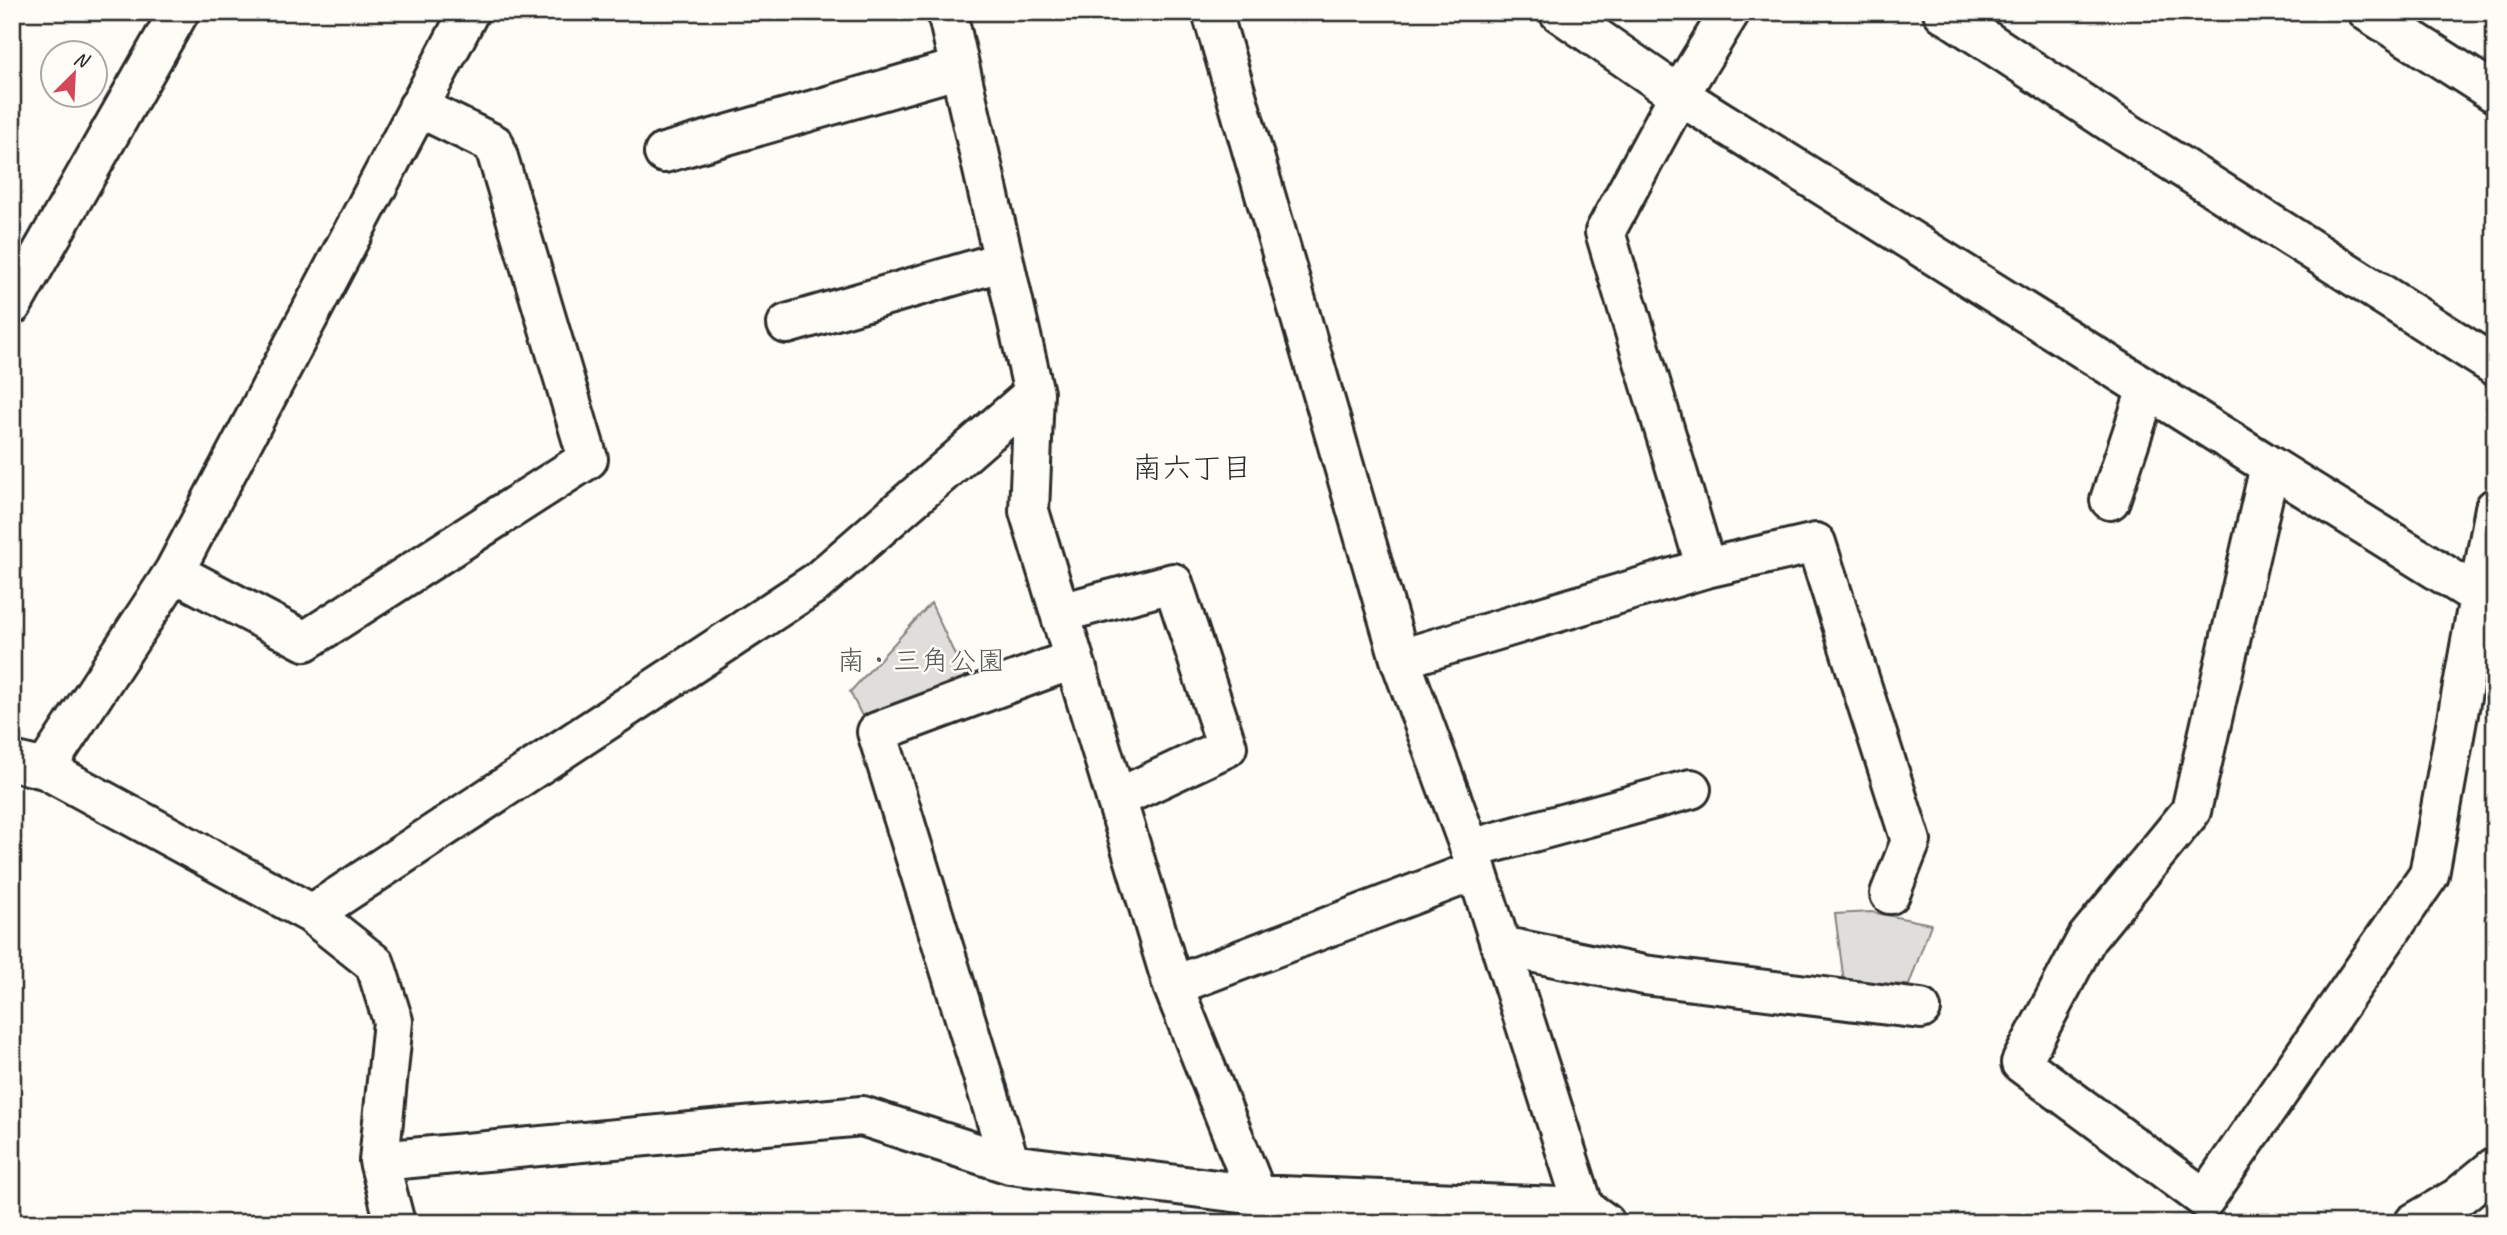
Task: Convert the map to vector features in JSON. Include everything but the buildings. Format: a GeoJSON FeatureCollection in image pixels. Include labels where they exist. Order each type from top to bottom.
{"type":"FeatureCollection","features":[{"type":"Feature","properties":{"kind":"street"},"geometry":{"type":"LineString","coordinates":[[15,295],[179,12]]}},
{"type":"Feature","properties":{"kind":"street"},"geometry":{"type":"LineString","coordinates":[[395,1223],[379,1161],[393,1021],[375,964],[312,914],[29,765],[174,572],[469,12]]}},
{"type":"Feature","properties":{"kind":"street"},"geometry":{"type":"LineString","coordinates":[[947,12],[1034,393],[1029,511],[1172,986],[1262,1209]]}},
{"type":"Feature","properties":{"kind":"street"},"geometry":{"type":"LineString","coordinates":[[379,1161],[862,1116],[1010,1164],[1262,1209],[1594,1215],[1473,860],[1400,659],[1212,12]]}},
{"type":"Feature","properties":{"kind":"street"},"geometry":{"type":"LineString","coordinates":[[1559,12],[1679,95],[2479,596]]}},
{"type":"Feature","properties":{"kind":"street"},"geometry":{"type":"LineString","coordinates":[[1706,568],[1605,232],[1679,95],[1730,12]]}},
{"type":"Feature","properties":{"kind":"street"},"geometry":{"type":"LineString","coordinates":[[1943,12],[2112,123],[2495,366]]}},
{"type":"Feature","properties":{"kind":"street"},"geometry":{"type":"LineString","coordinates":[[2368,12],[2495,93]]}},
{"type":"Feature","properties":{"kind":"street"},"geometry":{"type":"LineString","coordinates":[[664,153],[960,68]]}},
{"type":"Feature","properties":{"kind":"street"},"geometry":{"type":"LineString","coordinates":[[174,572],[305,641],[588,459],[494,144],[418,107]]}},
{"type":"Feature","properties":{"kind":"street"},"geometry":{"type":"LineString","coordinates":[[787,324],[1004,261]]}},
{"type":"Feature","properties":{"kind":"street"},"geometry":{"type":"LineString","coordinates":[[2110,500],[2147,388]]}},
{"type":"Feature","properties":{"kind":"street"},"geometry":{"type":"LineString","coordinates":[[312,914],[817,582],[1034,393]]}},
{"type":"Feature","properties":{"kind":"street"},"geometry":{"type":"LineString","coordinates":[[2270,466],[2190,811],[2087,938],[2021,1063],[2204,1199],[2430,875],[2495,508]]}},
{"type":"Feature","properties":{"kind":"street"},"geometry":{"type":"LineString","coordinates":[[1400,659],[1706,568],[1816,543],[1911,841],[1890,894]]}},
{"type":"Feature","properties":{"kind":"street"},"geometry":{"type":"LineString","coordinates":[[1060,613],[1173,583],[1227,747],[1116,799]]}},
{"type":"Feature","properties":{"kind":"street"},"geometry":{"type":"LineString","coordinates":[[1010,1164],[877,732],[1074,659]]}},
{"type":"Feature","properties":{"kind":"street"},"geometry":{"type":"LineString","coordinates":[[1172,986],[1473,860],[1690,789]]}},
{"type":"Feature","properties":{"kind":"street"},"geometry":{"type":"LineString","coordinates":[[1501,946],[1643,975],[1921,1009]]}},
{"type":"Feature","properties":{"kind":"street"},"geometry":{"type":"LineString","coordinates":[[2414,1223],[2457,1198],[2495,1167]]}},
{"type":"Feature","properties":{"kind":"green space","name":"南・三角公園"},"geometry":{"type":"Polygon","coordinates":[[[931,603],[966,679],[862,716],[850,692],[931,603]]]}},
{"type":"Feature","properties":{"kind":"green space"},"geometry":{"type":"Polygon","coordinates":[[[1871,912],[1931,924],[1909,985],[1844,982],[1835,914],[1871,912]]]}},
{"type":"Feature","properties":{"kind":"district","name":"南六丁目"},"geometry":{"type":"Point","coordinates":[1192,468]}}]}
